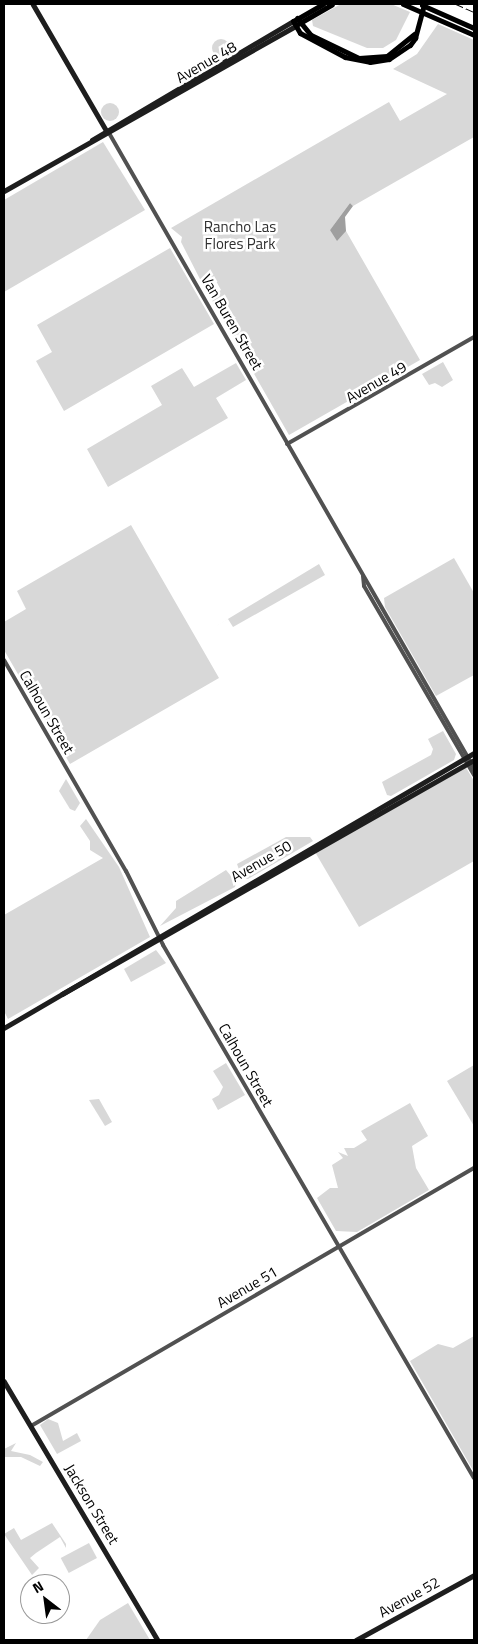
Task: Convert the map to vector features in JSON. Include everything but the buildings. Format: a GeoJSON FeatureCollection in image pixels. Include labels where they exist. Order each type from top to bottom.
{"type":"FeatureCollection","features":[{"type":"Feature","properties":{"kind":"main road","name":"Van Buren Street"},"geometry":{"type":"LineString","coordinates":[[33,4],[107,131]]}},
{"type":"Feature","properties":{"kind":"main road","name":"Avenue 48"},"geometry":{"type":"LineString","coordinates":[[107,131],[226,66],[323,4]]}},
{"type":"Feature","properties":{"kind":"main road","name":"Avenue 48"},"geometry":{"type":"LineString","coordinates":[[4,191],[258,41],[332,4]]}},
{"type":"Feature","properties":{"kind":"main road"},"geometry":{"type":"LineString","coordinates":[[404,4],[474,35]]}},
{"type":"Feature","properties":{"kind":"main road"},"geometry":{"type":"LineString","coordinates":[[296,22],[315,38],[366,58],[396,52],[416,32],[420,22],[422,4],[474,28]]}},
{"type":"Feature","properties":{"kind":"main road"},"geometry":{"type":"LineString","coordinates":[[226,66],[258,41]]}},
{"type":"Feature","properties":{"kind":"main road","name":"Avenue 50"},"geometry":{"type":"LineString","coordinates":[[4,1028],[469,760],[474,753]]}},
{"type":"Feature","properties":{"kind":"main road","name":"Jackson Street"},"geometry":{"type":"LineString","coordinates":[[4,1381],[158,1640]]}},
{"type":"Feature","properties":{"kind":"main road","name":"Avenue 52"},"geometry":{"type":"LineString","coordinates":[[356,1640],[474,1575]]}},
{"type":"Feature","properties":{"kind":"street","name":"Van Buren Street"},"geometry":{"type":"LineString","coordinates":[[107,131],[474,768]]}},
{"type":"Feature","properties":{"kind":"street","name":"Avenue 49"},"geometry":{"type":"LineString","coordinates":[[287,444],[474,337]]}},
{"type":"Feature","properties":{"kind":"street","name":"Calhoun Street"},"geometry":{"type":"LineString","coordinates":[[4,660],[126,870],[159,938],[474,1478]]}},
{"type":"Feature","properties":{"kind":"street","name":"Van Buren Street"},"geometry":{"type":"LineString","coordinates":[[469,760],[474,775]]}},
{"type":"Feature","properties":{"kind":"street","name":"Avenue 51"},"geometry":{"type":"LineString","coordinates":[[30,1426],[474,1168]]}},
{"type":"Feature","properties":{"kind":"green space"},"geometry":{"type":"Polygon","coordinates":[[[341,4],[391,4],[410,12],[396,40],[383,48],[367,48],[313,26],[312,20],[341,4]]]}},
{"type":"Feature","properties":{"kind":"green space","name":"Rancho Las Flores Park"},"geometry":{"type":"Polygon","coordinates":[[[438,24],[474,40],[474,137],[353,206],[350,203],[330,230],[346,231],[420,360],[289,435],[210,297],[221,290],[215,279],[203,285],[181,242],[182,237],[171,228],[389,102],[400,121],[447,94],[393,69],[417,54],[438,24]]]}},
{"type":"Feature","properties":{"kind":"green space"},"geometry":{"type":"Polygon","coordinates":[[[221,39],[227,42],[230,48],[227,54],[221,57],[215,54],[212,48],[215,42],[221,39]]]}},
{"type":"Feature","properties":{"kind":"green space"},"geometry":{"type":"Polygon","coordinates":[[[110,103],[116,106],[119,112],[116,118],[110,121],[104,118],[101,112],[104,106],[110,103]]]}},
{"type":"Feature","properties":{"kind":"green space"},"geometry":{"type":"Polygon","coordinates":[[[103,142],[145,210],[4,292],[4,200],[103,142]]]}},
{"type":"Feature","properties":{"kind":"green space"},"geometry":{"type":"Polygon","coordinates":[[[170,248],[214,324],[64,411],[36,361],[52,352],[37,325],[170,248]]]}},
{"type":"Feature","properties":{"kind":"green space"},"geometry":{"type":"Polygon","coordinates":[[[443,362],[453,380],[442,387],[435,383],[429,385],[422,374],[443,362]]]}},
{"type":"Feature","properties":{"kind":"green space"},"geometry":{"type":"Polygon","coordinates":[[[236,363],[246,380],[216,398],[228,418],[108,487],[87,449],[162,405],[151,386],[182,368],[194,387],[236,363]]]}},
{"type":"Feature","properties":{"kind":"green space"},"geometry":{"type":"Polygon","coordinates":[[[131,525],[219,678],[70,764],[4,650],[4,622],[26,609],[17,591],[131,525]]]}},
{"type":"Feature","properties":{"kind":"green space"},"geometry":{"type":"Polygon","coordinates":[[[454,558],[474,593],[474,675],[436,696],[385,607],[384,598],[454,558]]]}},
{"type":"Feature","properties":{"kind":"green space"},"geometry":{"type":"Polygon","coordinates":[[[319,564],[325,575],[233,627],[228,619],[213,628],[319,564]]]}},
{"type":"Feature","properties":{"kind":"green space"},"geometry":{"type":"Polygon","coordinates":[[[443,731],[456,754],[454,760],[391,796],[387,795],[382,782],[431,755],[433,749],[428,739],[443,731]]]}},
{"type":"Feature","properties":{"kind":"green space"},"geometry":{"type":"Polygon","coordinates":[[[465,766],[474,781],[474,861],[359,927],[315,852],[465,766]]]}},
{"type":"Feature","properties":{"kind":"green space"},"geometry":{"type":"Polygon","coordinates":[[[66,779],[80,803],[75,811],[70,809],[59,791],[66,779]]]}},
{"type":"Feature","properties":{"kind":"green space"},"geometry":{"type":"Polygon","coordinates":[[[86,819],[119,867],[150,937],[8,1019],[4,1011],[4,915],[103,858],[90,850],[90,841],[80,826],[86,819]]]}},
{"type":"Feature","properties":{"kind":"green space"},"geometry":{"type":"Polygon","coordinates":[[[286,837],[310,837],[313,841],[248,879],[242,878],[237,864],[286,837]]]}},
{"type":"Feature","properties":{"kind":"green space"},"geometry":{"type":"Polygon","coordinates":[[[226,870],[236,882],[235,887],[160,926],[176,908],[176,901],[226,870]]]}},
{"type":"Feature","properties":{"kind":"green space"},"geometry":{"type":"Polygon","coordinates":[[[156,950],[166,963],[131,982],[124,969],[156,950]]]}},
{"type":"Feature","properties":{"kind":"green space"},"geometry":{"type":"Polygon","coordinates":[[[226,1063],[245,1095],[218,1110],[212,1099],[219,1095],[223,1087],[213,1071],[226,1063]]]}},
{"type":"Feature","properties":{"kind":"green space"},"geometry":{"type":"Polygon","coordinates":[[[474,1065],[474,1126],[447,1081],[474,1065]]]}},
{"type":"Feature","properties":{"kind":"green space"},"geometry":{"type":"Polygon","coordinates":[[[99,1099],[112,1122],[105,1126],[89,1100],[99,1099]]]}},
{"type":"Feature","properties":{"kind":"green space"},"geometry":{"type":"Polygon","coordinates":[[[410,1103],[428,1136],[412,1146],[416,1168],[429,1190],[357,1232],[336,1231],[317,1198],[330,1188],[338,1188],[332,1165],[343,1158],[338,1152],[348,1156],[344,1148],[354,1148],[367,1140],[361,1131],[410,1103]]]}},
{"type":"Feature","properties":{"kind":"green space"},"geometry":{"type":"Polygon","coordinates":[[[474,1336],[474,1472],[410,1361],[438,1344],[453,1348],[474,1336]]]}},
{"type":"Feature","properties":{"kind":"green space"},"geometry":{"type":"Polygon","coordinates":[[[48,1419],[58,1423],[63,1441],[77,1433],[81,1441],[57,1454],[40,1425],[48,1419]]]}},
{"type":"Feature","properties":{"kind":"green space"},"geometry":{"type":"Polygon","coordinates":[[[16,1443],[11,1451],[30,1455],[43,1462],[40,1466],[21,1457],[4,1457],[4,1449],[16,1443]]]}},
{"type":"Feature","properties":{"kind":"green space"},"geometry":{"type":"Polygon","coordinates":[[[52,1523],[66,1544],[66,1548],[60,1537],[36,1553],[30,1558],[39,1568],[31,1574],[4,1534],[14,1528],[21,1540],[52,1523]]]}},
{"type":"Feature","properties":{"kind":"green space"},"geometry":{"type":"Polygon","coordinates":[[[89,1543],[97,1558],[69,1573],[61,1558],[89,1543]]]}},
{"type":"Feature","properties":{"kind":"green space"},"geometry":{"type":"Polygon","coordinates":[[[128,1603],[150,1640],[86,1640],[100,1620],[128,1603]]]}},
{"type":"Feature","properties":{"kind":"shaded area"},"geometry":{"type":"Polygon","coordinates":[[[350,203],[353,206],[345,217],[346,231],[337,241],[330,230],[350,203]]]}},
{"type":"Feature","properties":{"kind":"railway"},"geometry":{"type":"LineString","coordinates":[[456,4],[474,12]]}}]}
